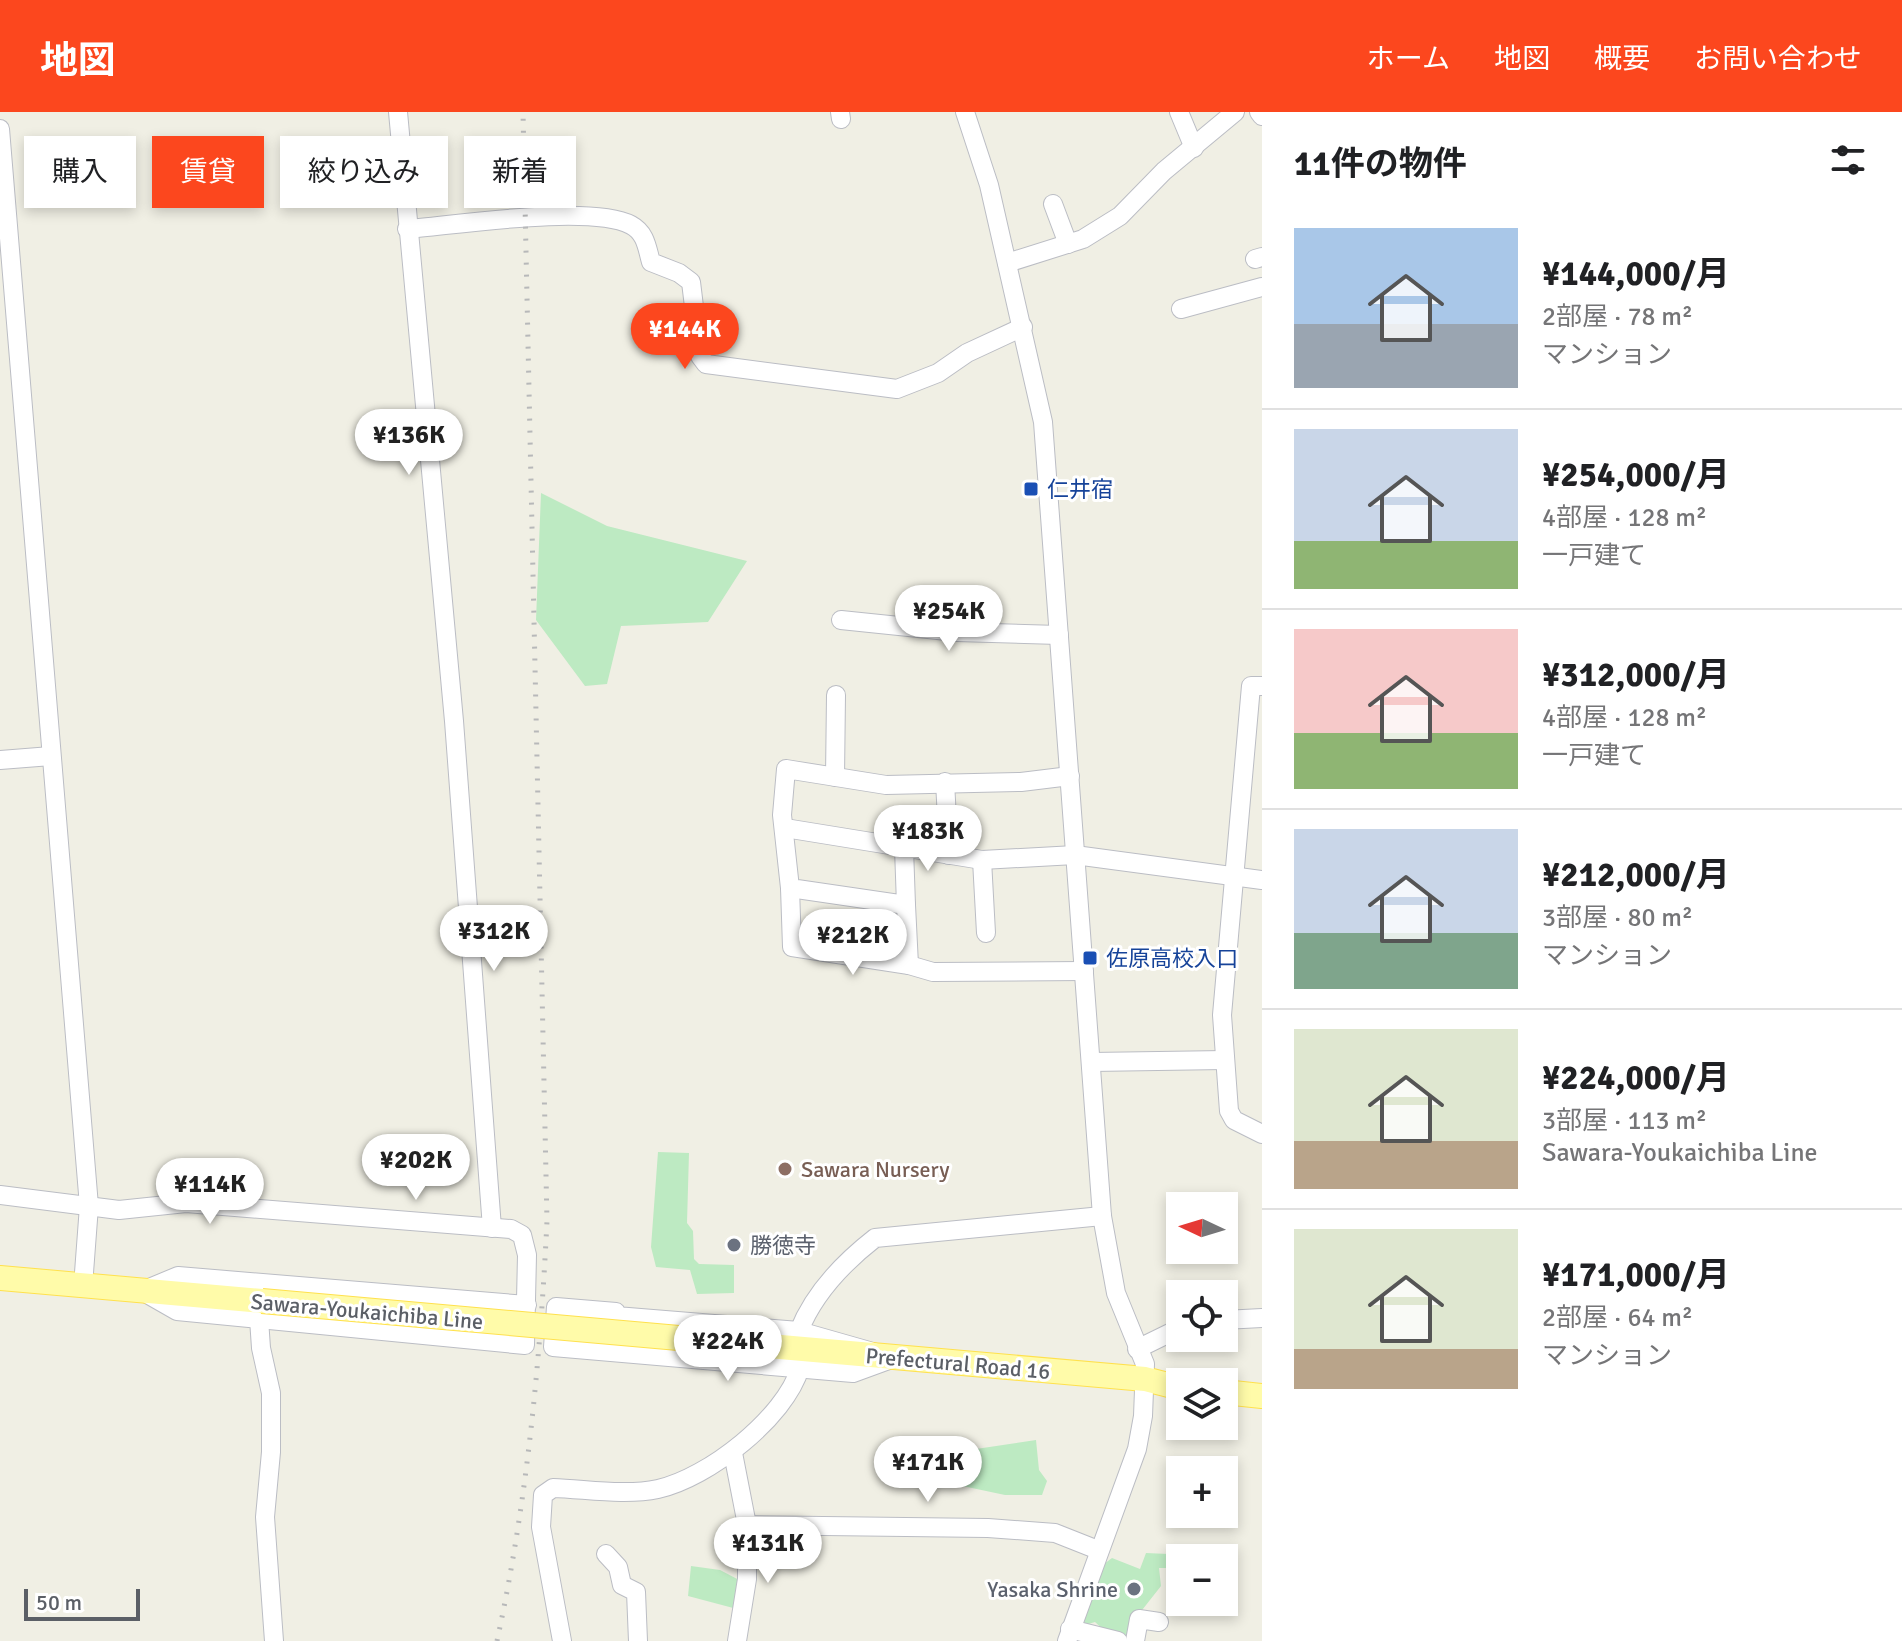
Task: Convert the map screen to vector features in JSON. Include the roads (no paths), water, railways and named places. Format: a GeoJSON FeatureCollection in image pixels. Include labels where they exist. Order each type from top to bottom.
{"type":"FeatureCollection","features":[{"type":"Feature","properties":{"kind":"main road","name":"Sawara-Youkaichiba Line"},"geometry":{"type":"LineString","coordinates":[[0,1278],[142,1291],[261,1310],[735,1343]]}},
{"type":"Feature","properties":{"kind":"main road","name":"Prefectural Road 16"},"geometry":{"type":"LineString","coordinates":[[735,1343],[1145,1379],[1166,1384]]}},
{"type":"Feature","properties":{"kind":"main road"},"geometry":{"type":"LineString","coordinates":[[1238,1393],[1262,1396]]}},
{"type":"Feature","properties":{"kind":"street"},"geometry":{"type":"LineString","coordinates":[[398,112],[454,721],[492,1228]]}},
{"type":"Feature","properties":{"kind":"street"},"geometry":{"type":"LineString","coordinates":[[965,112],[989,185],[1043,422],[1102,1216],[1116,1293],[1145,1364],[1137,1449],[1098,1550],[1077,1636],[1118,1641]]}},
{"type":"Feature","properties":{"kind":"street"},"geometry":{"type":"LineString","coordinates":[[1179,112],[1194,148]]}},
{"type":"Feature","properties":{"kind":"street"},"geometry":{"type":"LineString","coordinates":[[1007,263],[1083,239],[1127,210],[1164,171],[1235,112]]}},
{"type":"Feature","properties":{"kind":"street"},"geometry":{"type":"LineString","coordinates":[[0,129],[89,1206],[83,1286]]}},
{"type":"Feature","properties":{"kind":"street"},"geometry":{"type":"LineString","coordinates":[[1053,204],[1068,244]]}},
{"type":"Feature","properties":{"kind":"street"},"geometry":{"type":"LineString","coordinates":[[407,229],[590,217],[632,226],[643,235],[651,262],[679,273],[691,282],[700,356],[706,364],[897,389],[938,373],[967,353],[1023,327]]}},
{"type":"Feature","properties":{"kind":"street"},"geometry":{"type":"LineString","coordinates":[[1181,309],[1262,287]]}},
{"type":"Feature","properties":{"kind":"street"},"geometry":{"type":"LineString","coordinates":[[841,620],[957,632],[1059,635]]}},
{"type":"Feature","properties":{"kind":"street"},"geometry":{"type":"LineString","coordinates":[[1262,686],[1251,686],[1223,1002],[1229,1111],[1234,1120],[1262,1134]]}},
{"type":"Feature","properties":{"kind":"street"},"geometry":{"type":"LineString","coordinates":[[835,777],[836,695]]}},
{"type":"Feature","properties":{"kind":"street"},"geometry":{"type":"LineString","coordinates":[[0,760],[51,756]]}},
{"type":"Feature","properties":{"kind":"street"},"geometry":{"type":"LineString","coordinates":[[1070,776],[1021,782],[886,785],[786,769],[782,815],[790,888],[792,947],[909,965],[933,972],[1084,971]]}},
{"type":"Feature","properties":{"kind":"street"},"geometry":{"type":"LineString","coordinates":[[945,782],[949,855]]}},
{"type":"Feature","properties":{"kind":"street"},"geometry":{"type":"LineString","coordinates":[[785,828],[982,860],[1075,855],[1235,873],[1262,880]]}},
{"type":"Feature","properties":{"kind":"street"},"geometry":{"type":"LineString","coordinates":[[904,848],[909,965]]}},
{"type":"Feature","properties":{"kind":"street"},"geometry":{"type":"LineString","coordinates":[[982,860],[986,933]]}},
{"type":"Feature","properties":{"kind":"street"},"geometry":{"type":"LineString","coordinates":[[790,888],[906,905]]}},
{"type":"Feature","properties":{"kind":"street"},"geometry":{"type":"LineString","coordinates":[[1091,1062],[1225,1060]]}},
{"type":"Feature","properties":{"kind":"street"},"geometry":{"type":"LineString","coordinates":[[0,1195],[131,1209],[186,1203],[511,1229],[522,1235],[527,1255],[525,1345],[261,1310],[261,1348],[271,1393],[271,1452],[265,1517],[274,1641]]}},
{"type":"Feature","properties":{"kind":"street"},"geometry":{"type":"LineString","coordinates":[[799,1331],[813,1302],[828,1283],[851,1256],[875,1238],[1102,1216]]}},
{"type":"Feature","properties":{"kind":"street"},"geometry":{"type":"LineString","coordinates":[[142,1291],[178,1276],[527,1305]]}},
{"type":"Feature","properties":{"kind":"street"},"geometry":{"type":"LineString","coordinates":[[556,1307],[616,1312],[616,1316],[799,1331],[894,1358],[853,1373],[553,1347],[556,1307]]}},
{"type":"Feature","properties":{"kind":"street"},"geometry":{"type":"LineString","coordinates":[[1238,1319],[1262,1318]]}},
{"type":"Feature","properties":{"kind":"street"},"geometry":{"type":"LineString","coordinates":[[1137,1349],[1166,1335]]}},
{"type":"Feature","properties":{"kind":"street"},"geometry":{"type":"LineString","coordinates":[[562,1641],[541,1527],[540,1499],[547,1490],[639,1492],[661,1488],[733,1453],[775,1411],[792,1387],[800,1368]]}},
{"type":"Feature","properties":{"kind":"street"},"geometry":{"type":"LineString","coordinates":[[733,1453],[747,1525],[747,1579],[737,1641]]}},
{"type":"Feature","properties":{"kind":"street"},"geometry":{"type":"LineString","coordinates":[[747,1525],[988,1528],[1055,1533],[1098,1550]]}},
{"type":"Feature","properties":{"kind":"street"},"geometry":{"type":"LineString","coordinates":[[606,1554],[618,1567],[622,1585],[636,1592],[638,1641]]}},
{"type":"Feature","properties":{"kind":"street"},"geometry":{"type":"LineString","coordinates":[[1135,1641],[1139,1619],[1159,1622]]}},
{"type":"Feature","properties":{"kind":"railway"},"geometry":{"type":"LineString","coordinates":[[497,1641],[531,1432],[547,1221],[523,112]]}},
{"type":"Feature","properties":{"kind":"place","name":"仁井宿"},"geometry":{"type":"Point","coordinates":[1031,489]}},
{"type":"Feature","properties":{"kind":"place","name":"佐原高校入口"},"geometry":{"type":"Point","coordinates":[1090,958]}},
{"type":"Feature","properties":{"kind":"place","name":"Sawara Nursery"},"geometry":{"type":"Point","coordinates":[785,1169]}},
{"type":"Feature","properties":{"kind":"place","name":"勝徳寺"},"geometry":{"type":"Point","coordinates":[734,1245]}},
{"type":"Feature","properties":{"kind":"place","name":"Yasaka Shrine"},"geometry":{"type":"Point","coordinates":[1134,1589]}}]}
